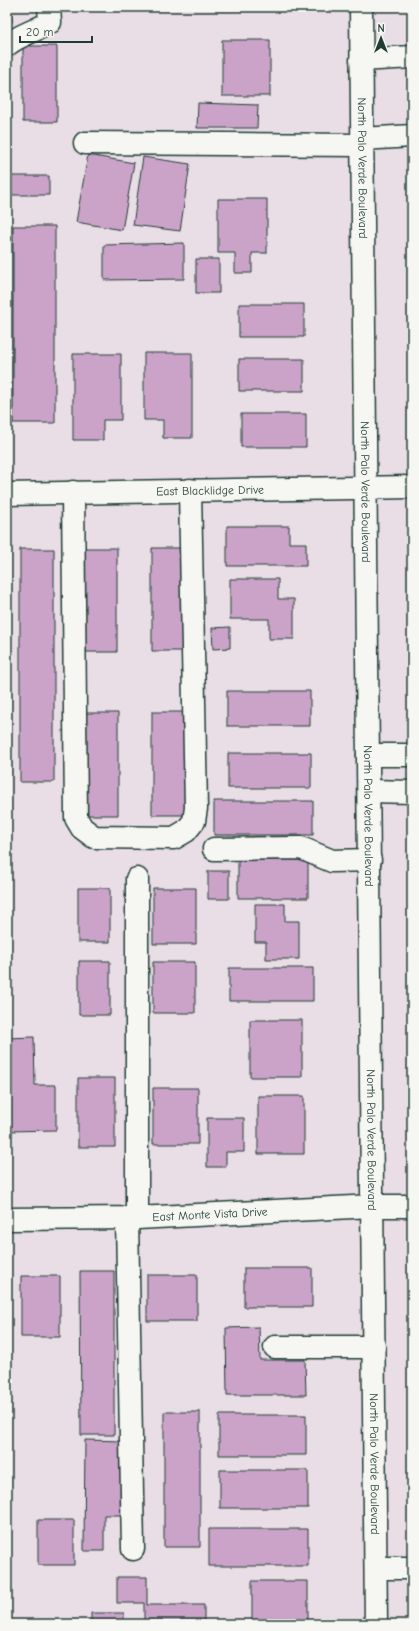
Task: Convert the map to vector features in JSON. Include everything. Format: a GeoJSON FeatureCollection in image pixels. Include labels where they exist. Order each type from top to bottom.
{"type":"FeatureCollection","features":[{"type":"Feature","properties":{"kind":"street"},"geometry":{"type":"LineString","coordinates":[[7,45],[12,41],[38,30],[50,22],[49,7]]}},
{"type":"Feature","properties":{"kind":"street","name":"North Palo Verde Boulevard"},"geometry":{"type":"LineString","coordinates":[[361,7],[364,488],[370,860],[376,1624]]}},
{"type":"Feature","properties":{"kind":"street"},"geometry":{"type":"LineString","coordinates":[[361,60],[412,58]]}},
{"type":"Feature","properties":{"kind":"street"},"geometry":{"type":"LineString","coordinates":[[85,143],[362,142],[412,136]]}},
{"type":"Feature","properties":{"kind":"street","name":"East Blacklidge Drive"},"geometry":{"type":"LineString","coordinates":[[7,494],[412,487]]}},
{"type":"Feature","properties":{"kind":"street"},"geometry":{"type":"LineString","coordinates":[[73,492],[76,818],[82,828],[94,837],[174,838],[186,831],[194,821],[196,808],[190,490]]}},
{"type":"Feature","properties":{"kind":"street"},"geometry":{"type":"LineString","coordinates":[[368,756],[412,755]]}},
{"type":"Feature","properties":{"kind":"street"},"geometry":{"type":"LineString","coordinates":[[369,791],[412,792]]}},
{"type":"Feature","properties":{"kind":"street"},"geometry":{"type":"LineString","coordinates":[[214,849],[301,848],[332,861],[370,860]]}},
{"type":"Feature","properties":{"kind":"street"},"geometry":{"type":"LineString","coordinates":[[133,1548],[132,1218],[137,879]]}},
{"type":"Feature","properties":{"kind":"street","name":"East Monte Vista Drive"},"geometry":{"type":"LineString","coordinates":[[7,1219],[132,1218],[373,1206],[412,1206]]}},
{"type":"Feature","properties":{"kind":"street"},"geometry":{"type":"LineString","coordinates":[[275,1347],[374,1347]]}},
{"type":"Feature","properties":{"kind":"street"},"geometry":{"type":"LineString","coordinates":[[376,1568],[412,1568]]}},
{"type":"Feature","properties":{"kind":"building"},"geometry":{"type":"Polygon","coordinates":[[[7,7],[11,7],[12,22],[7,22],[7,7]]]}},
{"type":"Feature","properties":{"kind":"building"},"geometry":{"type":"Polygon","coordinates":[[[222,40],[270,40],[270,96],[222,96],[222,40]]]}},
{"type":"Feature","properties":{"kind":"building"},"geometry":{"type":"Polygon","coordinates":[[[23,46],[57,46],[57,122],[23,122],[23,46]]]}},
{"type":"Feature","properties":{"kind":"building"},"geometry":{"type":"Polygon","coordinates":[[[198,103],[258,105],[257,128],[197,128],[198,103]]]}},
{"type":"Feature","properties":{"kind":"building"},"geometry":{"type":"Polygon","coordinates":[[[88,155],[134,163],[122,230],[76,222],[88,155]]]}},
{"type":"Feature","properties":{"kind":"building"},"geometry":{"type":"Polygon","coordinates":[[[143,157],[190,164],[180,231],[133,225],[143,157]]]}},
{"type":"Feature","properties":{"kind":"building"},"geometry":{"type":"Polygon","coordinates":[[[7,176],[49,176],[49,195],[7,195],[7,176]]]}},
{"type":"Feature","properties":{"kind":"building"},"geometry":{"type":"Polygon","coordinates":[[[218,199],[267,199],[267,253],[252,253],[252,273],[235,273],[235,253],[218,253],[218,199]]]}},
{"type":"Feature","properties":{"kind":"building"},"geometry":{"type":"Polygon","coordinates":[[[13,226],[55,226],[55,423],[13,423],[13,226]]]}},
{"type":"Feature","properties":{"kind":"building"},"geometry":{"type":"Polygon","coordinates":[[[184,243],[184,279],[104,280],[104,245],[184,243]]]}},
{"type":"Feature","properties":{"kind":"building"},"geometry":{"type":"Polygon","coordinates":[[[196,259],[219,259],[219,293],[196,293],[196,259]]]}},
{"type":"Feature","properties":{"kind":"building"},"geometry":{"type":"Polygon","coordinates":[[[239,304],[304,304],[304,337],[239,337],[239,304]]]}},
{"type":"Feature","properties":{"kind":"building"},"geometry":{"type":"Polygon","coordinates":[[[144,353],[192,353],[192,438],[163,438],[163,420],[144,420],[144,353]]]}},
{"type":"Feature","properties":{"kind":"building"},"geometry":{"type":"Polygon","coordinates":[[[73,354],[121,354],[121,420],[103,420],[103,440],[73,440],[73,354]]]}},
{"type":"Feature","properties":{"kind":"building"},"geometry":{"type":"Polygon","coordinates":[[[239,359],[304,359],[304,391],[239,391],[239,359]]]}},
{"type":"Feature","properties":{"kind":"building"},"geometry":{"type":"Polygon","coordinates":[[[241,414],[306,414],[306,447],[241,447],[241,414]]]}},
{"type":"Feature","properties":{"kind":"building"},"geometry":{"type":"Polygon","coordinates":[[[227,526],[289,526],[289,543],[306,543],[306,566],[227,566],[227,526]]]}},
{"type":"Feature","properties":{"kind":"building"},"geometry":{"type":"Polygon","coordinates":[[[80,548],[117,548],[117,652],[80,652],[80,548]]]}},
{"type":"Feature","properties":{"kind":"building"},"geometry":{"type":"Polygon","coordinates":[[[152,548],[190,548],[190,651],[152,651],[152,548]]]}},
{"type":"Feature","properties":{"kind":"building"},"geometry":{"type":"Polygon","coordinates":[[[20,549],[54,549],[54,782],[20,782],[20,549]]]}},
{"type":"Feature","properties":{"kind":"building"},"geometry":{"type":"Polygon","coordinates":[[[230,579],[278,579],[278,599],[294,599],[294,639],[269,639],[269,619],[230,619],[230,579]]]}},
{"type":"Feature","properties":{"kind":"building"},"geometry":{"type":"Polygon","coordinates":[[[230,627],[230,648],[213,649],[212,628],[230,627]]]}},
{"type":"Feature","properties":{"kind":"building"},"geometry":{"type":"Polygon","coordinates":[[[227,691],[310,691],[310,726],[227,726],[227,691]]]}},
{"type":"Feature","properties":{"kind":"building"},"geometry":{"type":"Polygon","coordinates":[[[152,712],[192,712],[192,815],[152,815],[152,712]]]}},
{"type":"Feature","properties":{"kind":"building"},"geometry":{"type":"Polygon","coordinates":[[[81,713],[118,713],[118,815],[81,815],[81,713]]]}},
{"type":"Feature","properties":{"kind":"building"},"geometry":{"type":"Polygon","coordinates":[[[228,753],[311,753],[311,788],[228,788],[228,753]]]}},
{"type":"Feature","properties":{"kind":"building"},"geometry":{"type":"Polygon","coordinates":[[[214,801],[313,801],[313,835],[214,835],[214,801]]]}},
{"type":"Feature","properties":{"kind":"building"},"geometry":{"type":"Polygon","coordinates":[[[238,860],[308,860],[308,898],[238,898],[238,860]]]}},
{"type":"Feature","properties":{"kind":"building"},"geometry":{"type":"Polygon","coordinates":[[[208,871],[229,871],[229,899],[208,899],[208,871]]]}},
{"type":"Feature","properties":{"kind":"building"},"geometry":{"type":"Polygon","coordinates":[[[78,888],[110,888],[110,942],[78,942],[78,888]]]}},
{"type":"Feature","properties":{"kind":"building"},"geometry":{"type":"Polygon","coordinates":[[[153,888],[196,888],[196,944],[153,944],[153,888]]]}},
{"type":"Feature","properties":{"kind":"building"},"geometry":{"type":"Polygon","coordinates":[[[255,904],[285,904],[285,921],[299,921],[299,959],[266,959],[266,942],[255,942],[255,904]]]}},
{"type":"Feature","properties":{"kind":"building"},"geometry":{"type":"Polygon","coordinates":[[[79,961],[110,961],[110,1015],[79,1015],[79,961]]]}},
{"type":"Feature","properties":{"kind":"building"},"geometry":{"type":"Polygon","coordinates":[[[153,962],[195,962],[195,1013],[153,1013],[153,962]]]}},
{"type":"Feature","properties":{"kind":"building"},"geometry":{"type":"Polygon","coordinates":[[[229,968],[313,968],[313,1001],[229,1001],[229,968]]]}},
{"type":"Feature","properties":{"kind":"building"},"geometry":{"type":"Polygon","coordinates":[[[250,1020],[302,1020],[302,1077],[250,1077],[250,1020]]]}},
{"type":"Feature","properties":{"kind":"building"},"geometry":{"type":"Polygon","coordinates":[[[34,1037],[35,1085],[56,1085],[56,1130],[7,1131],[7,1038],[34,1037]]]}},
{"type":"Feature","properties":{"kind":"building"},"geometry":{"type":"Polygon","coordinates":[[[78,1078],[115,1078],[115,1147],[78,1147],[78,1078]]]}},
{"type":"Feature","properties":{"kind":"building"},"geometry":{"type":"Polygon","coordinates":[[[153,1088],[198,1088],[198,1144],[153,1144],[153,1088]]]}},
{"type":"Feature","properties":{"kind":"building"},"geometry":{"type":"Polygon","coordinates":[[[258,1096],[304,1096],[304,1154],[258,1154],[258,1096]]]}},
{"type":"Feature","properties":{"kind":"building"},"geometry":{"type":"Polygon","coordinates":[[[207,1118],[244,1118],[244,1152],[226,1152],[226,1167],[207,1167],[207,1118]]]}},
{"type":"Feature","properties":{"kind":"building"},"geometry":{"type":"Polygon","coordinates":[[[244,1268],[312,1268],[312,1307],[244,1307],[244,1268]]]}},
{"type":"Feature","properties":{"kind":"building"},"geometry":{"type":"Polygon","coordinates":[[[80,1271],[114,1271],[114,1435],[81,1435],[80,1271]]]}},
{"type":"Feature","properties":{"kind":"building"},"geometry":{"type":"Polygon","coordinates":[[[147,1275],[197,1275],[197,1321],[147,1321],[147,1275]]]}},
{"type":"Feature","properties":{"kind":"building"},"geometry":{"type":"Polygon","coordinates":[[[21,1276],[60,1276],[60,1337],[21,1337],[21,1276]]]}},
{"type":"Feature","properties":{"kind":"building"},"geometry":{"type":"Polygon","coordinates":[[[259,1327],[260,1360],[305,1360],[306,1395],[227,1395],[226,1328],[259,1327]]]}},
{"type":"Feature","properties":{"kind":"building"},"geometry":{"type":"Polygon","coordinates":[[[164,1412],[200,1412],[200,1547],[164,1547],[164,1412]]]}},
{"type":"Feature","properties":{"kind":"building"},"geometry":{"type":"Polygon","coordinates":[[[219,1415],[306,1415],[306,1455],[219,1455],[219,1415]]]}},
{"type":"Feature","properties":{"kind":"building"},"geometry":{"type":"Polygon","coordinates":[[[85,1440],[122,1441],[121,1515],[104,1515],[104,1551],[84,1551],[85,1440]]]}},
{"type":"Feature","properties":{"kind":"building"},"geometry":{"type":"Polygon","coordinates":[[[220,1470],[308,1470],[308,1508],[220,1508],[220,1470]]]}},
{"type":"Feature","properties":{"kind":"building"},"geometry":{"type":"Polygon","coordinates":[[[38,1520],[74,1520],[74,1565],[38,1565],[38,1520]]]}},
{"type":"Feature","properties":{"kind":"building"},"geometry":{"type":"Polygon","coordinates":[[[209,1529],[308,1529],[308,1566],[209,1566],[209,1529]]]}},
{"type":"Feature","properties":{"kind":"building"},"geometry":{"type":"Polygon","coordinates":[[[117,1577],[147,1577],[147,1605],[204,1605],[204,1624],[144,1624],[144,1603],[117,1603],[117,1577]]]}},
{"type":"Feature","properties":{"kind":"building"},"geometry":{"type":"Polygon","coordinates":[[[252,1581],[308,1581],[308,1622],[252,1622],[252,1581]]]}},
{"type":"Feature","properties":{"kind":"building"},"geometry":{"type":"Polygon","coordinates":[[[91,1613],[124,1613],[124,1624],[91,1624],[91,1613]]]}}]}
